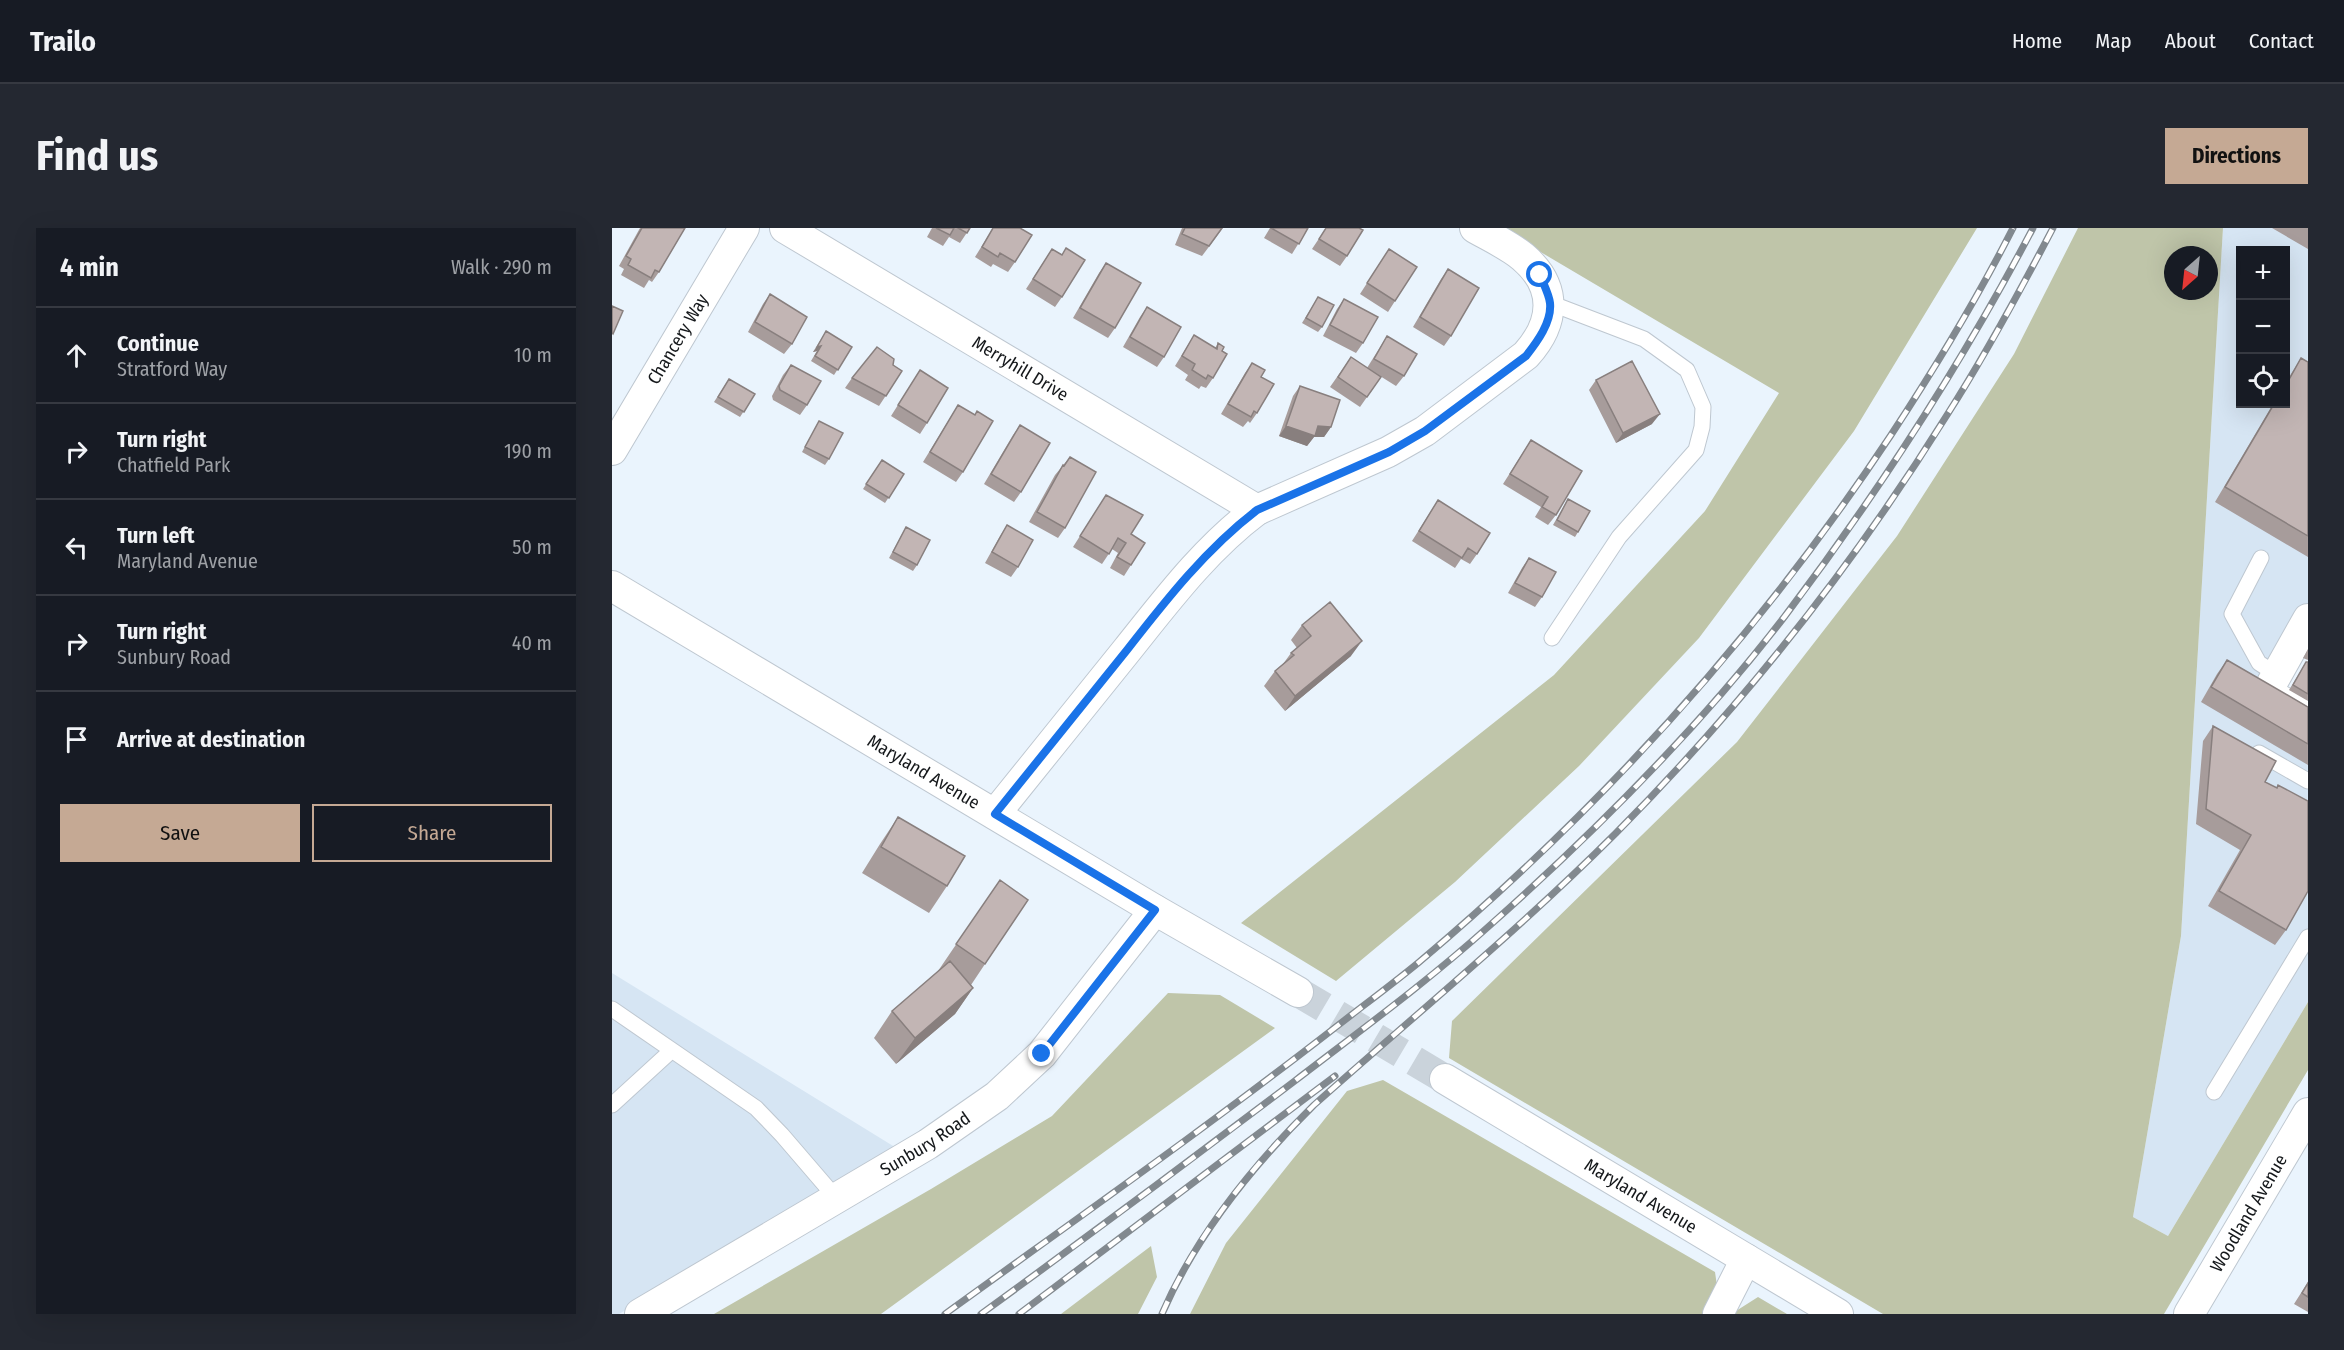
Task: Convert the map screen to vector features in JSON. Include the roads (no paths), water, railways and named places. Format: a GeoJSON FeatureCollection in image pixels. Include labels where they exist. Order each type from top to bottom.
{"type":"FeatureCollection","features":[{"type":"Feature","properties":{"kind":"street","name":"Chancery Way"},"geometry":{"type":"LineString","coordinates":[[612,450],[744,228]]}},
{"type":"Feature","properties":{"kind":"street","name":"Merryhill Drive"},"geometry":{"type":"LineString","coordinates":[[785,228],[1257,510]]}},
{"type":"Feature","properties":{"kind":"street"},"geometry":{"type":"LineString","coordinates":[[995,814],[1156,611],[1241,522],[1257,510],[1389,452],[1425,431],[1526,356],[1536,344],[1548,317],[1550,303],[1540,275],[1522,256],[1475,228]]}},
{"type":"Feature","properties":{"kind":"street","name":"Maryland Avenue"},"geometry":{"type":"LineString","coordinates":[[612,585],[1155,910],[1298,992]]}},
{"type":"Feature","properties":{"kind":"street"},"geometry":{"type":"LineString","coordinates":[[2308,619],[2274,683],[2278,699],[2308,716]]}},
{"type":"Feature","properties":{"kind":"street","name":"Sunbury Road"},"geometry":{"type":"LineString","coordinates":[[640,1314],[837,1199],[958,1124],[997,1096],[1042,1054],[1155,910]]}},
{"type":"Feature","properties":{"kind":"street","name":"Maryland Avenue"},"geometry":{"type":"LineString","coordinates":[[1444,1079],[1838,1314]]}},
{"type":"Feature","properties":{"kind":"street","name":"Woodland Avenue"},"geometry":{"type":"LineString","coordinates":[[2190,1314],[2308,1113]]}},
{"type":"Feature","properties":{"kind":"street"},"geometry":{"type":"LineString","coordinates":[[1718,1314],[1746,1259]]}},
{"type":"Feature","properties":{"kind":"lane"},"geometry":{"type":"LineString","coordinates":[[1550,303],[1644,339],[1687,370],[1703,407],[1702,427],[1696,450],[1619,537],[1552,638]]}},
{"type":"Feature","properties":{"kind":"lane"},"geometry":{"type":"LineString","coordinates":[[2261,558],[2232,614],[2259,663],[2274,683]]}},
{"type":"Feature","properties":{"kind":"lane"},"geometry":{"type":"LineString","coordinates":[[2252,748],[2308,781]]}},
{"type":"Feature","properties":{"kind":"lane"},"geometry":{"type":"LineString","coordinates":[[2214,1092],[2308,937]]}},
{"type":"Feature","properties":{"kind":"lane"},"geometry":{"type":"LineString","coordinates":[[612,1009],[756,1108],[783,1135],[837,1199]]}},
{"type":"Feature","properties":{"kind":"lane"},"geometry":{"type":"LineString","coordinates":[[612,1105],[671,1051]]}},
{"type":"Feature","properties":{"kind":"tunnel"},"geometry":{"type":"LineString","coordinates":[[1298,992],[1445,1079]]}},
{"type":"Feature","properties":{"kind":"railway"},"geometry":{"type":"LineString","coordinates":[[945,1314],[1140,1174],[1407,972],[1486,904],[1613,781],[1674,716],[1731,650],[1840,509],[1891,435],[1939,359],[2013,228]]}},
{"type":"Feature","properties":{"kind":"railway"},"geometry":{"type":"LineString","coordinates":[[981,1314],[1218,1139],[1418,986],[1528,891],[1644,778],[1752,658],[1853,523],[1947,379],[2033,228]]}},
{"type":"Feature","properties":{"kind":"railway"},"geometry":{"type":"LineString","coordinates":[[1162,1314],[1192,1256],[1209,1229],[1248,1177],[1291,1128],[1580,869],[1662,785],[1751,685],[1834,580],[1911,471],[1989,346],[2053,228]]}},
{"type":"Feature","properties":{"kind":"railway"},"geometry":{"type":"LineString","coordinates":[[1019,1314],[1335,1076]]}}]}
